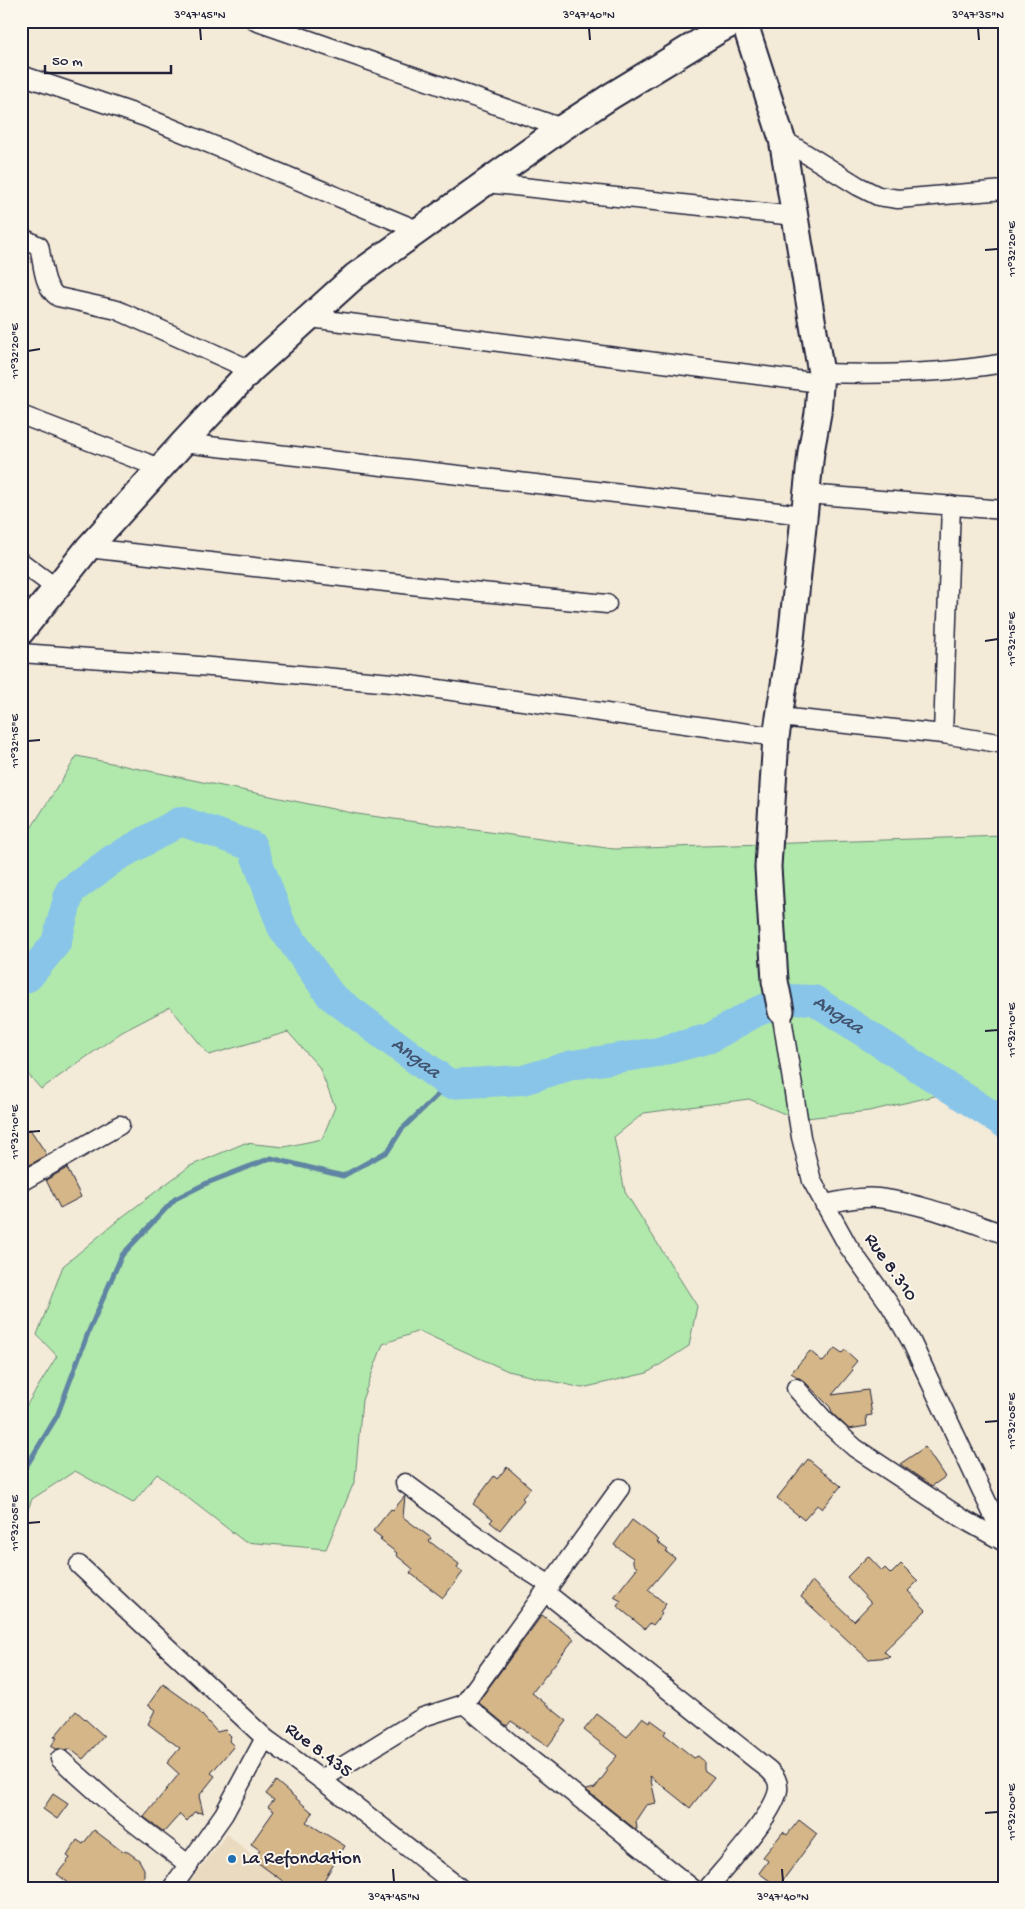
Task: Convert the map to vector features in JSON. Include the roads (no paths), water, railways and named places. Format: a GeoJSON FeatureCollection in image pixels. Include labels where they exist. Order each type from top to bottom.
{"type":"FeatureCollection","features":[{"type":"Feature","properties":{"kind":"street"},"geometry":{"type":"LineString","coordinates":[[256,21],[562,128]]}},
{"type":"Feature","properties":{"kind":"street"},"geometry":{"type":"LineString","coordinates":[[744,21],[782,139],[820,378],[790,639],[777,727],[768,867],[775,981],[781,1011]]}},
{"type":"Feature","properties":{"kind":"street"},"geometry":{"type":"LineString","coordinates":[[21,632],[88,548],[251,370],[355,276],[562,128],[721,25]]}},
{"type":"Feature","properties":{"kind":"street"},"geometry":{"type":"LineString","coordinates":[[21,75],[145,116],[420,231]]}},
{"type":"Feature","properties":{"kind":"street"},"geometry":{"type":"LineString","coordinates":[[782,139],[858,186],[878,196],[898,199],[1004,190]]}},
{"type":"Feature","properties":{"kind":"street"},"geometry":{"type":"LineString","coordinates":[[486,182],[795,216]]}},
{"type":"Feature","properties":{"kind":"street"},"geometry":{"type":"LineString","coordinates":[[21,237],[39,246],[48,286],[52,293],[58,297],[117,310],[251,370]]}},
{"type":"Feature","properties":{"kind":"street"},"geometry":{"type":"LineString","coordinates":[[310,318],[462,339],[820,378],[971,369],[1004,363]]}},
{"type":"Feature","properties":{"kind":"street"},"geometry":{"type":"LineString","coordinates":[[21,415],[160,468]]}},
{"type":"Feature","properties":{"kind":"street"},"geometry":{"type":"LineString","coordinates":[[183,443],[805,504],[951,505],[1004,510]]}},
{"type":"Feature","properties":{"kind":"street"},"geometry":{"type":"LineString","coordinates":[[942,734],[951,505]]}},
{"type":"Feature","properties":{"kind":"street"},"geometry":{"type":"LineString","coordinates":[[88,548],[429,587],[607,604]]}},
{"type":"Feature","properties":{"kind":"street"},"geometry":{"type":"LineString","coordinates":[[21,562],[56,588]]}},
{"type":"Feature","properties":{"kind":"street"},"geometry":{"type":"LineString","coordinates":[[21,653],[403,684],[777,727],[942,734],[1004,744]]}},
{"type":"Feature","properties":{"kind":"street","name":"Rue 8.310"},"geometry":{"type":"LineString","coordinates":[[781,1011],[801,1137],[812,1181],[848,1246],[905,1329],[1004,1538]]}},
{"type":"Feature","properties":{"kind":"street"},"geometry":{"type":"LineString","coordinates":[[21,1182],[120,1125]]}},
{"type":"Feature","properties":{"kind":"street"},"geometry":{"type":"LineString","coordinates":[[824,1204],[877,1198],[919,1207],[1004,1234]]}},
{"type":"Feature","properties":{"kind":"street"},"geometry":{"type":"LineString","coordinates":[[796,1388],[825,1421],[855,1448],[963,1520],[1004,1542]]}},
{"type":"Feature","properties":{"kind":"street"},"geometry":{"type":"LineString","coordinates":[[405,1483],[547,1589],[769,1770],[777,1779],[778,1789],[776,1798],[759,1827],[708,1888]]}},
{"type":"Feature","properties":{"kind":"street"},"geometry":{"type":"LineString","coordinates":[[322,1779],[423,1717],[464,1704],[620,1488]]}},
{"type":"Feature","properties":{"kind":"street"},"geometry":{"type":"LineString","coordinates":[[79,1565],[266,1738]]}},
{"type":"Feature","properties":{"kind":"street"},"geometry":{"type":"LineString","coordinates":[[464,1704],[692,1888]]}},
{"type":"Feature","properties":{"kind":"street","name":"Rue 8.435"},"geometry":{"type":"LineString","coordinates":[[172,1888],[224,1814],[266,1738],[322,1779],[460,1888]]}},
{"type":"Feature","properties":{"kind":"street"},"geometry":{"type":"LineString","coordinates":[[60,1759],[115,1808],[189,1865]]}},
{"type":"Feature","properties":{"kind":"waterway","name":"Angaa"},"geometry":{"type":"LineString","coordinates":[[21,979],[28,977],[56,943],[70,891],[113,859],[181,821],[252,846],[282,927],[331,996],[449,1084],[523,1080],[572,1065],[658,1052],[710,1038],[756,1012],[790,999],[814,1000],[1004,1123]]}},
{"type":"Feature","properties":{"kind":"waterway"},"geometry":{"type":"LineString","coordinates":[[21,1475],[57,1416],[88,1333],[122,1255],[175,1199],[207,1183],[271,1158],[343,1176],[388,1151],[402,1129],[449,1084]]}},
{"type":"Feature","properties":{"kind":"place","name":"La Refondation"},"geometry":{"type":"Point","coordinates":[232,1859]}}]}
